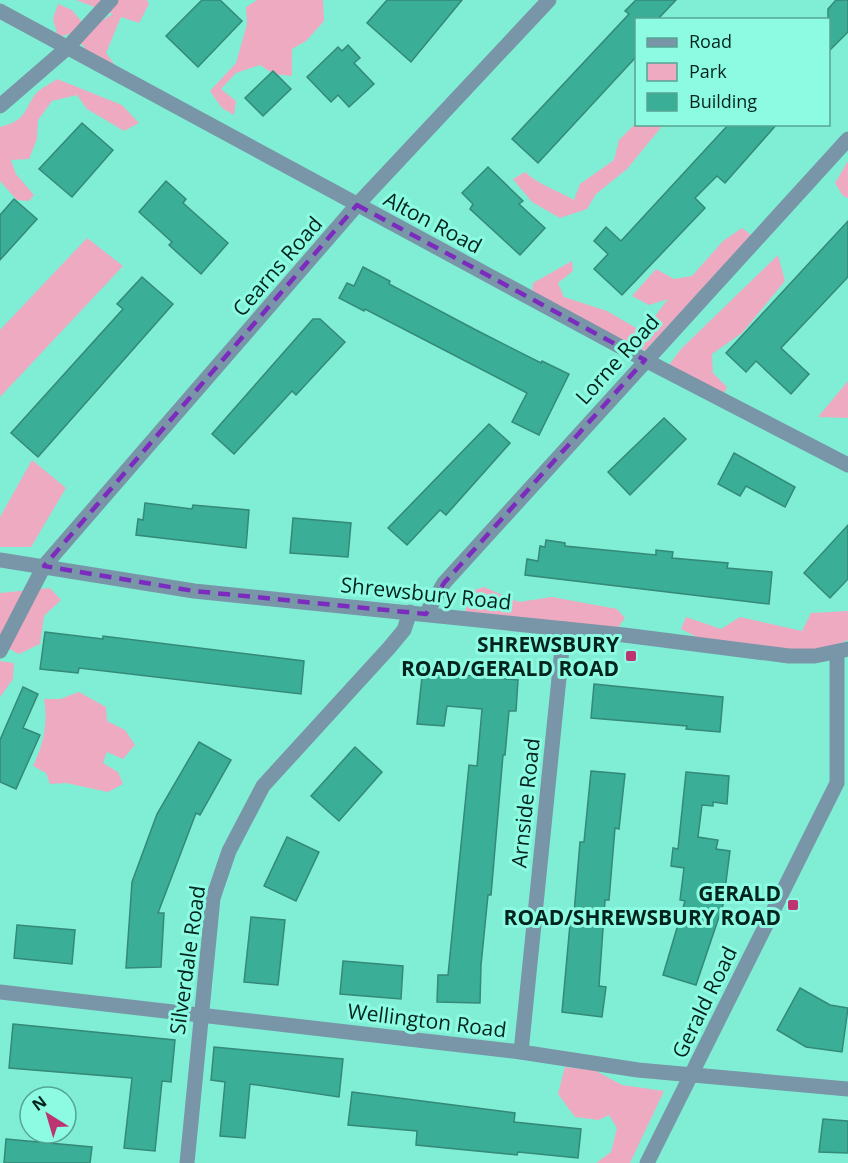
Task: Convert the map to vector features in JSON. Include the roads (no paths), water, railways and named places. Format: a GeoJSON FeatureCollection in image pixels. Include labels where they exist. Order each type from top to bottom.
{"type":"FeatureCollection","features":[{"type":"Feature","properties":{"kind":"street"},"geometry":{"type":"LineString","coordinates":[[0,106],[67,48],[111,0]]}},
{"type":"Feature","properties":{"kind":"street","name":"Cearns Road"},"geometry":{"type":"LineString","coordinates":[[0,651],[44,566],[357,206],[549,0]]}},
{"type":"Feature","properties":{"kind":"street","name":"Alton Road"},"geometry":{"type":"LineString","coordinates":[[0,11],[357,206],[645,360],[848,465]]}},
{"type":"Feature","properties":{"kind":"street","name":"Lorne Road"},"geometry":{"type":"LineString","coordinates":[[418,613],[645,360],[848,139]]}},
{"type":"Feature","properties":{"kind":"street","name":"Shrewsbury Road"},"geometry":{"type":"LineString","coordinates":[[0,560],[194,591],[418,613],[789,656],[815,656],[842,650]]}},
{"type":"Feature","properties":{"kind":"street","name":"Silverdale Road"},"geometry":{"type":"LineString","coordinates":[[187,1163],[213,898],[229,851],[263,786],[418,613]]}},
{"type":"Feature","properties":{"kind":"street","name":"Arnside Road"},"geometry":{"type":"LineString","coordinates":[[521,1052],[564,629]]}},
{"type":"Feature","properties":{"kind":"street","name":"Gerald Road"},"geometry":{"type":"LineString","coordinates":[[647,1163],[837,783],[842,650]]}},
{"type":"Feature","properties":{"kind":"street","name":"Wellington Road"},"geometry":{"type":"LineString","coordinates":[[0,992],[521,1052],[638,1070],[848,1089]]}},
{"type":"Feature","properties":{"kind":"place","name":"SHREWSBURY ROAD/GERALD ROAD"},"geometry":{"type":"Point","coordinates":[631,656]}},
{"type":"Feature","properties":{"kind":"place","name":"GERALD ROAD/SHREWSBURY ROAD"},"geometry":{"type":"Point","coordinates":[793,905]}}]}
